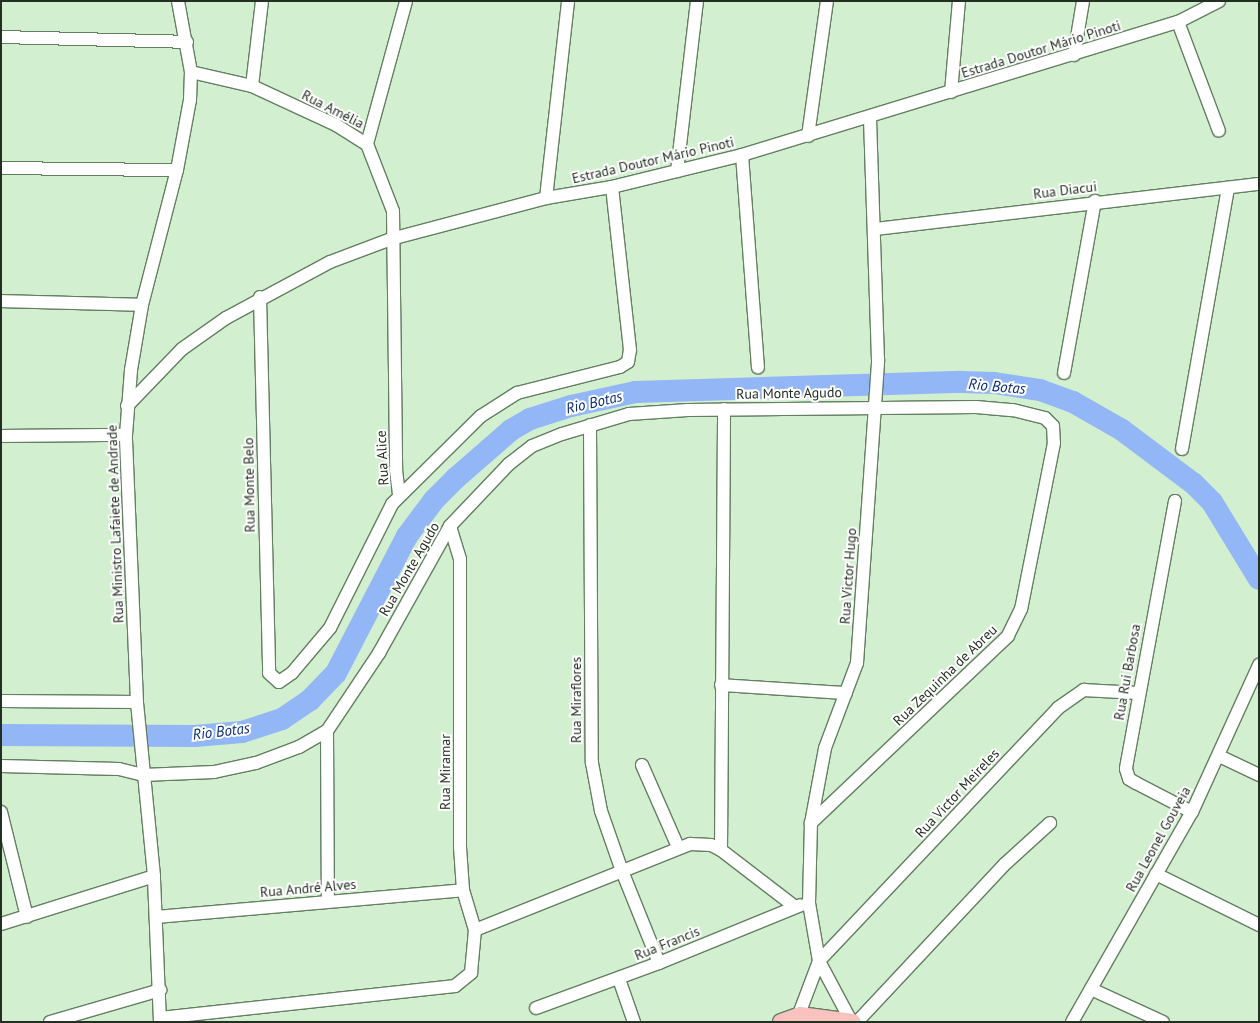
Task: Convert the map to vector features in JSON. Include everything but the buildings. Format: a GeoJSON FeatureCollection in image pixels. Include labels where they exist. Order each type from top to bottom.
{"type":"FeatureCollection","features":[{"type":"Feature","properties":{"kind":"main road"},"geometry":{"type":"LineString","coordinates":[[781,1022],[798,1018],[854,1021]]}},
{"type":"Feature","properties":{"kind":"street","name":"Rua Ministro Lafaiete de Andrade"},"geometry":{"type":"LineString","coordinates":[[160,1020],[154,876],[138,722],[126,435],[127,406],[142,304],[177,170],[190,100],[191,72],[178,1]]}},
{"type":"Feature","properties":{"kind":"street"},"geometry":{"type":"LineString","coordinates":[[252,86],[262,1]]}},
{"type":"Feature","properties":{"kind":"street"},"geometry":{"type":"LineString","coordinates":[[367,144],[406,1]]}},
{"type":"Feature","properties":{"kind":"street"},"geometry":{"type":"LineString","coordinates":[[546,198],[568,1]]}},
{"type":"Feature","properties":{"kind":"street"},"geometry":{"type":"LineString","coordinates":[[677,171],[697,1]]}},
{"type":"Feature","properties":{"kind":"street"},"geometry":{"type":"LineString","coordinates":[[808,136],[827,1]]}},
{"type":"Feature","properties":{"kind":"street"},"geometry":{"type":"LineString","coordinates":[[951,92],[959,1]]}},
{"type":"Feature","properties":{"kind":"street"},"geometry":{"type":"LineString","coordinates":[[1074,55],[1083,1]]}},
{"type":"Feature","properties":{"kind":"street","name":"Estrada Doutor Mário Pinoti"},"geometry":{"type":"LineString","coordinates":[[127,406],[182,349],[260,297],[330,262],[391,239],[546,198],[612,187],[742,155],[870,118],[1178,22],[1219,1]]}},
{"type":"Feature","properties":{"kind":"street"},"geometry":{"type":"LineString","coordinates":[[1178,22],[1219,131]]}},
{"type":"Feature","properties":{"kind":"street"},"geometry":{"type":"LineString","coordinates":[[1,37],[187,42]]}},
{"type":"Feature","properties":{"kind":"street","name":"Rua Amélia"},"geometry":{"type":"LineString","coordinates":[[191,72],[252,86],[336,125],[367,144],[393,212],[391,239]]}},
{"type":"Feature","properties":{"kind":"street","name":"Rua Victor Hugo"},"geometry":{"type":"LineString","coordinates":[[854,1021],[819,961],[809,903],[811,823],[826,748],[857,663],[877,376],[875,229],[870,118]]}},
{"type":"Feature","properties":{"kind":"street"},"geometry":{"type":"LineString","coordinates":[[742,155],[758,367]]}},
{"type":"Feature","properties":{"kind":"street"},"geometry":{"type":"LineString","coordinates":[[1,168],[177,170]]}},
{"type":"Feature","properties":{"kind":"street","name":"Rua Diacui"},"geometry":{"type":"LineString","coordinates":[[875,229],[1096,201],[1259,184]]}},
{"type":"Feature","properties":{"kind":"street"},"geometry":{"type":"LineString","coordinates":[[399,496],[481,416],[506,398],[566,378],[620,367],[628,362],[630,350],[612,187]]}},
{"type":"Feature","properties":{"kind":"street"},"geometry":{"type":"LineString","coordinates":[[1182,449],[1228,188]]}},
{"type":"Feature","properties":{"kind":"street"},"geometry":{"type":"LineString","coordinates":[[1064,373],[1096,201]]}},
{"type":"Feature","properties":{"kind":"street","name":"Rua Alice"},"geometry":{"type":"LineString","coordinates":[[269,673],[274,680],[284,680],[322,640],[399,496],[396,470],[391,239]]}},
{"type":"Feature","properties":{"kind":"street","name":"Rua Monte Belo"},"geometry":{"type":"LineString","coordinates":[[260,297],[269,673]]}},
{"type":"Feature","properties":{"kind":"street"},"geometry":{"type":"LineString","coordinates":[[1,302],[142,304]]}},
{"type":"Feature","properties":{"kind":"street","name":"Rua Monte Agudo"},"geometry":{"type":"LineString","coordinates":[[1,766],[119,770],[144,775],[214,772],[256,763],[299,747],[327,731],[379,653],[450,526],[483,490],[527,450],[590,425],[642,412],[875,404],[994,408],[1045,418],[1053,426]]}},
{"type":"Feature","properties":{"kind":"street"},"geometry":{"type":"LineString","coordinates":[[721,850],[724,409]]}},
{"type":"Feature","properties":{"kind":"street","name":"Rua Miraflores"},"geometry":{"type":"LineString","coordinates":[[590,425],[592,764],[601,811],[622,871],[659,963]]}},
{"type":"Feature","properties":{"kind":"street","name":"Rua Zequinha de Abreu"},"geometry":{"type":"LineString","coordinates":[[811,823],[1008,636],[1021,610],[1054,443],[1053,426]]}},
{"type":"Feature","properties":{"kind":"street"},"geometry":{"type":"LineString","coordinates":[[1,436],[126,435]]}},
{"type":"Feature","properties":{"kind":"street","name":"Rua Rui Barbosa"},"geometry":{"type":"LineString","coordinates":[[1175,501],[1137,693],[1126,773],[1136,783],[1192,812]]}},
{"type":"Feature","properties":{"kind":"street","name":"Rua Miramar"},"geometry":{"type":"LineString","coordinates":[[160,1020],[455,986],[471,973],[475,930],[463,890],[460,847],[460,559],[450,526]]}},
{"type":"Feature","properties":{"kind":"street","name":"Rua Leonel Gouveia"},"geometry":{"type":"LineString","coordinates":[[1072,1022],[1192,812],[1259,665]]}},
{"type":"Feature","properties":{"kind":"street"},"geometry":{"type":"LineString","coordinates":[[721,684],[846,693]]}},
{"type":"Feature","properties":{"kind":"street","name":"Rua Victor Meireles"},"geometry":{"type":"LineString","coordinates":[[819,961],[1058,708],[1084,690],[1137,693]]}},
{"type":"Feature","properties":{"kind":"street"},"geometry":{"type":"LineString","coordinates":[[1,701],[137,702]]}},
{"type":"Feature","properties":{"kind":"street"},"geometry":{"type":"LineString","coordinates":[[327,731],[328,901]]}},
{"type":"Feature","properties":{"kind":"street"},"geometry":{"type":"LineString","coordinates":[[1219,756],[1259,775]]}},
{"type":"Feature","properties":{"kind":"street"},"geometry":{"type":"LineString","coordinates":[[642,765],[678,847]]}},
{"type":"Feature","properties":{"kind":"street"},"geometry":{"type":"LineString","coordinates":[[1,812],[27,916]]}},
{"type":"Feature","properties":{"kind":"street"},"geometry":{"type":"LineString","coordinates":[[854,1021],[1005,864],[1050,823]]}},
{"type":"Feature","properties":{"kind":"street"},"geometry":{"type":"LineString","coordinates":[[475,930],[678,847],[699,843],[721,850],[794,906]]}},
{"type":"Feature","properties":{"kind":"street"},"geometry":{"type":"LineString","coordinates":[[1156,874],[1259,925]]}},
{"type":"Feature","properties":{"kind":"street"},"geometry":{"type":"LineString","coordinates":[[1,924],[154,876]]}},
{"type":"Feature","properties":{"kind":"street","name":"Rua André Alves"},"geometry":{"type":"LineString","coordinates":[[156,917],[463,890]]}},
{"type":"Feature","properties":{"kind":"street","name":"Rua Francis"},"geometry":{"type":"LineString","coordinates":[[536,1008],[619,979],[794,906],[809,903]]}},
{"type":"Feature","properties":{"kind":"street"},"geometry":{"type":"LineString","coordinates":[[798,1018],[819,961]]}},
{"type":"Feature","properties":{"kind":"street"},"geometry":{"type":"LineString","coordinates":[[619,979],[634,1022]]}},
{"type":"Feature","properties":{"kind":"street"},"geometry":{"type":"LineString","coordinates":[[1091,989],[1163,1022]]}},
{"type":"Feature","properties":{"kind":"street"},"geometry":{"type":"LineString","coordinates":[[50,1022],[160,990]]}},
{"type":"Feature","properties":{"kind":"waterway","name":"Rio Botas"},"geometry":{"type":"LineString","coordinates":[[1,735],[195,736],[242,732],[282,719],[310,700],[336,673],[407,536],[434,500],[456,478],[511,430],[530,419],[571,406],[635,392],[962,382],[994,383],[1040,390],[1073,402],[1122,430],[1194,484],[1212,502],[1259,579]]}}]}
